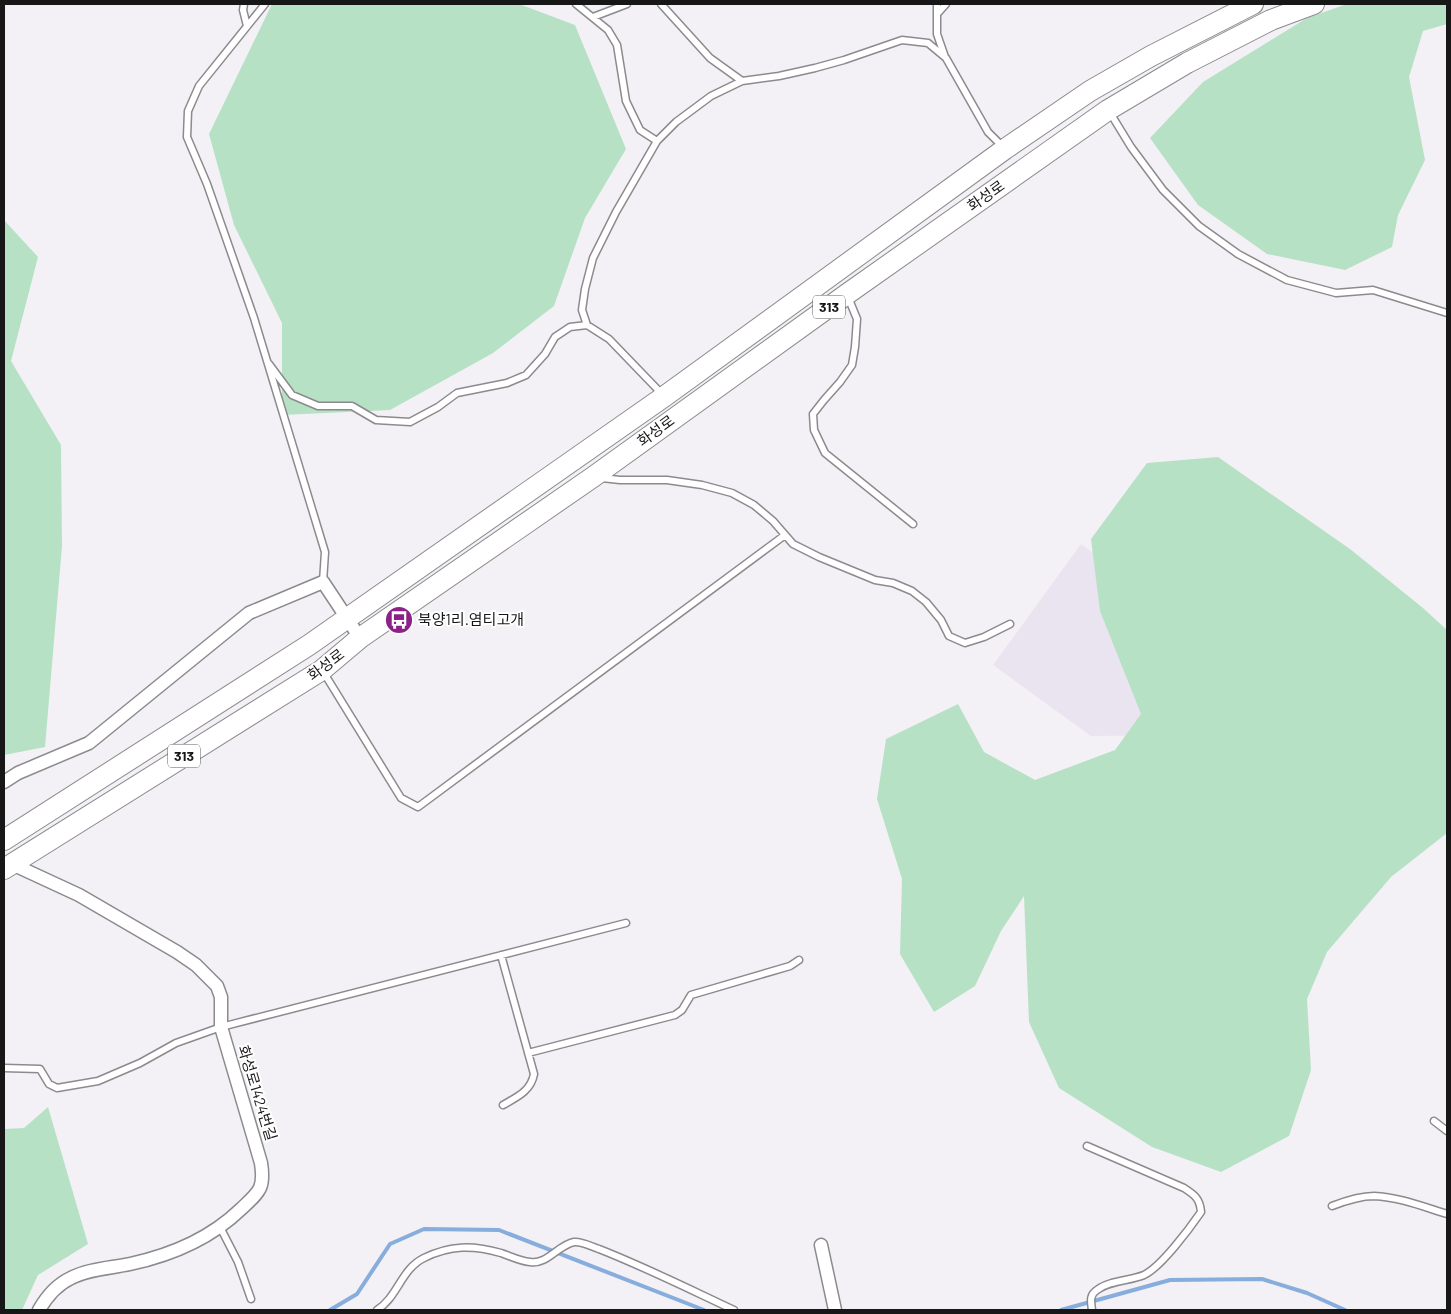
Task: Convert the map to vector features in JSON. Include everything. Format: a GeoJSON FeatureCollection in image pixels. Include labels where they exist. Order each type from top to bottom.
{"type":"FeatureCollection","features":[{"type":"Feature","properties":{"kind":"main road","name":"화성로"},"geometry":{"type":"LineString","coordinates":[[4,840],[309,645],[665,396],[1005,149],[1106,82],[1151,56],[1253,4]]}},
{"type":"Feature","properties":{"kind":"main road","name":"화성로"},"geometry":{"type":"LineString","coordinates":[[8,867],[322,670],[360,638],[593,477],[847,294],[1108,110],[1187,62],[1271,20],[1314,4]]}},
{"type":"Feature","properties":{"kind":"street"},"geometry":{"type":"LineString","coordinates":[[4,782],[18,773],[89,743],[249,613],[323,582],[360,638]]}},
{"type":"Feature","properties":{"kind":"street","name":"화성로1424번길"},"geometry":{"type":"LineString","coordinates":[[8,867],[96,904],[196,966],[217,986],[221,997],[220,1027],[261,1163],[263,1183],[258,1193],[220,1226],[185,1247],[150,1260],[85,1273],[71,1278],[56,1287],[39,1310]]}},
{"type":"Feature","properties":{"kind":"street"},"geometry":{"type":"LineString","coordinates":[[821,1245],[835,1310]]}},
{"type":"Feature","properties":{"kind":"lane"},"geometry":{"type":"LineString","coordinates":[[244,4],[247,26]]}},
{"type":"Feature","properties":{"kind":"lane"},"geometry":{"type":"LineString","coordinates":[[265,4],[198,86],[188,111],[188,137],[207,184],[254,318],[325,552],[323,582]]}},
{"type":"Feature","properties":{"kind":"lane"},"geometry":{"type":"LineString","coordinates":[[576,4],[608,30],[617,45],[626,101],[640,130],[657,141]]}},
{"type":"Feature","properties":{"kind":"lane"},"geometry":{"type":"LineString","coordinates":[[593,17],[627,4]]}},
{"type":"Feature","properties":{"kind":"lane"},"geometry":{"type":"LineString","coordinates":[[661,4],[710,58],[742,80]]}},
{"type":"Feature","properties":{"kind":"lane"},"geometry":{"type":"LineString","coordinates":[[937,4],[937,34],[946,58],[988,132],[1005,149]]}},
{"type":"Feature","properties":{"kind":"lane"},"geometry":{"type":"LineString","coordinates":[[937,14],[946,4]]}},
{"type":"Feature","properties":{"kind":"lane"},"geometry":{"type":"LineString","coordinates":[[587,325],[582,310],[585,289],[594,258],[616,212],[657,141],[676,122],[711,96],[742,80],[779,76],[815,68],[902,40],[928,43],[946,58]]}},
{"type":"Feature","properties":{"kind":"lane"},"geometry":{"type":"LineString","coordinates":[[1108,110],[1131,147],[1162,190],[1199,226],[1238,254],[1288,280],[1336,292],[1373,290],[1447,314]]}},
{"type":"Feature","properties":{"kind":"lane"},"geometry":{"type":"LineString","coordinates":[[847,294],[856,319],[852,365],[813,414],[814,430],[825,454],[913,524]]}},
{"type":"Feature","properties":{"kind":"lane"},"geometry":{"type":"LineString","coordinates":[[266,361],[292,395],[318,406],[352,406],[376,420],[410,422],[438,408],[457,393],[507,383],[526,375],[545,354],[555,337],[570,326],[587,325],[609,339],[665,396]]}},
{"type":"Feature","properties":{"kind":"lane"},"geometry":{"type":"LineString","coordinates":[[593,477],[620,480],[667,480],[702,485],[732,493],[754,505],[773,521],[794,544],[819,557],[875,580],[893,583],[912,591],[926,602],[941,620],[950,636],[965,642],[984,637],[1010,624]]}},
{"type":"Feature","properties":{"kind":"lane"},"geometry":{"type":"LineString","coordinates":[[322,670],[401,798],[418,807],[785,535]]}},
{"type":"Feature","properties":{"kind":"lane"},"geometry":{"type":"LineString","coordinates":[[4,1068],[40,1069],[49,1084],[57,1088],[98,1081],[140,1063],[176,1043],[220,1027],[626,923]]}},
{"type":"Feature","properties":{"kind":"lane"},"geometry":{"type":"LineString","coordinates":[[501,955],[534,1074],[532,1084],[517,1098],[503,1105]]}},
{"type":"Feature","properties":{"kind":"lane"},"geometry":{"type":"LineString","coordinates":[[528,1052],[674,1015],[682,1010],[691,995],[790,966],[799,960]]}},
{"type":"Feature","properties":{"kind":"lane"},"geometry":{"type":"LineString","coordinates":[[1434,1121],[1447,1131]]}},
{"type":"Feature","properties":{"kind":"lane"},"geometry":{"type":"LineString","coordinates":[[1087,1146],[1190,1192],[1200,1202],[1200,1212],[1152,1270],[1144,1275],[1095,1290],[1091,1298],[1092,1310]]}},
{"type":"Feature","properties":{"kind":"lane"},"geometry":{"type":"LineString","coordinates":[[1332,1206],[1353,1199],[1373,1196],[1391,1198],[1447,1214]]}},
{"type":"Feature","properties":{"kind":"lane"},"geometry":{"type":"LineString","coordinates":[[220,1226],[238,1262],[251,1298]]}},
{"type":"Feature","properties":{"kind":"lane"},"geometry":{"type":"LineString","coordinates":[[381,1309],[397,1290],[406,1271],[412,1265],[423,1258],[445,1250],[461,1246],[475,1247],[530,1262],[539,1262],[574,1242],[612,1254],[734,1310]]}},
{"type":"Feature","properties":{"kind":"shaded area"},"geometry":{"type":"Polygon","coordinates":[[[1081,544],[1253,669],[1204,735],[1091,736],[993,665],[1081,544]]]}},
{"type":"Feature","properties":{"kind":"green space"},"geometry":{"type":"Polygon","coordinates":[[[272,4],[519,4],[575,25],[626,149],[585,218],[554,306],[493,353],[390,410],[282,415],[282,323],[234,225],[209,134],[272,4]]]}},
{"type":"Feature","properties":{"kind":"green space"},"geometry":{"type":"Polygon","coordinates":[[[1347,4],[1447,4],[1447,24],[1423,31],[1409,77],[1425,160],[1398,215],[1392,247],[1345,270],[1267,254],[1198,205],[1150,138],[1203,82],[1307,18],[1347,4]]]}},
{"type":"Feature","properties":{"kind":"green space"},"geometry":{"type":"Polygon","coordinates":[[[4,220],[38,257],[11,361],[61,445],[62,546],[45,747],[4,755],[4,220]]]}},
{"type":"Feature","properties":{"kind":"green space"},"geometry":{"type":"Polygon","coordinates":[[[1218,457],[1350,549],[1423,608],[1447,630],[1447,833],[1391,877],[1327,952],[1307,999],[1311,1070],[1289,1136],[1221,1172],[1152,1147],[1059,1088],[1029,1022],[1024,896],[1001,931],[975,986],[934,1012],[900,954],[902,879],[877,799],[886,739],[958,704],[984,752],[1035,780],[1115,750],[1141,714],[1100,611],[1091,539],[1147,463],[1218,457]]]}},
{"type":"Feature","properties":{"kind":"green space"},"geometry":{"type":"Polygon","coordinates":[[[48,1107],[88,1244],[38,1275],[22,1310],[4,1309],[4,1129],[24,1128],[48,1107]]]}},
{"type":"Feature","properties":{"kind":"waterway"},"geometry":{"type":"LineString","coordinates":[[330,1310],[357,1294],[390,1244],[424,1229],[499,1230],[704,1310]]}},
{"type":"Feature","properties":{"kind":"waterway"},"geometry":{"type":"LineString","coordinates":[[1061,1310],[1170,1280],[1262,1279],[1307,1293],[1345,1310]]}},
{"type":"Feature","properties":{"kind":"place","name":"북양1리.염티고개"},"geometry":{"type":"Point","coordinates":[399,620]}}]}
